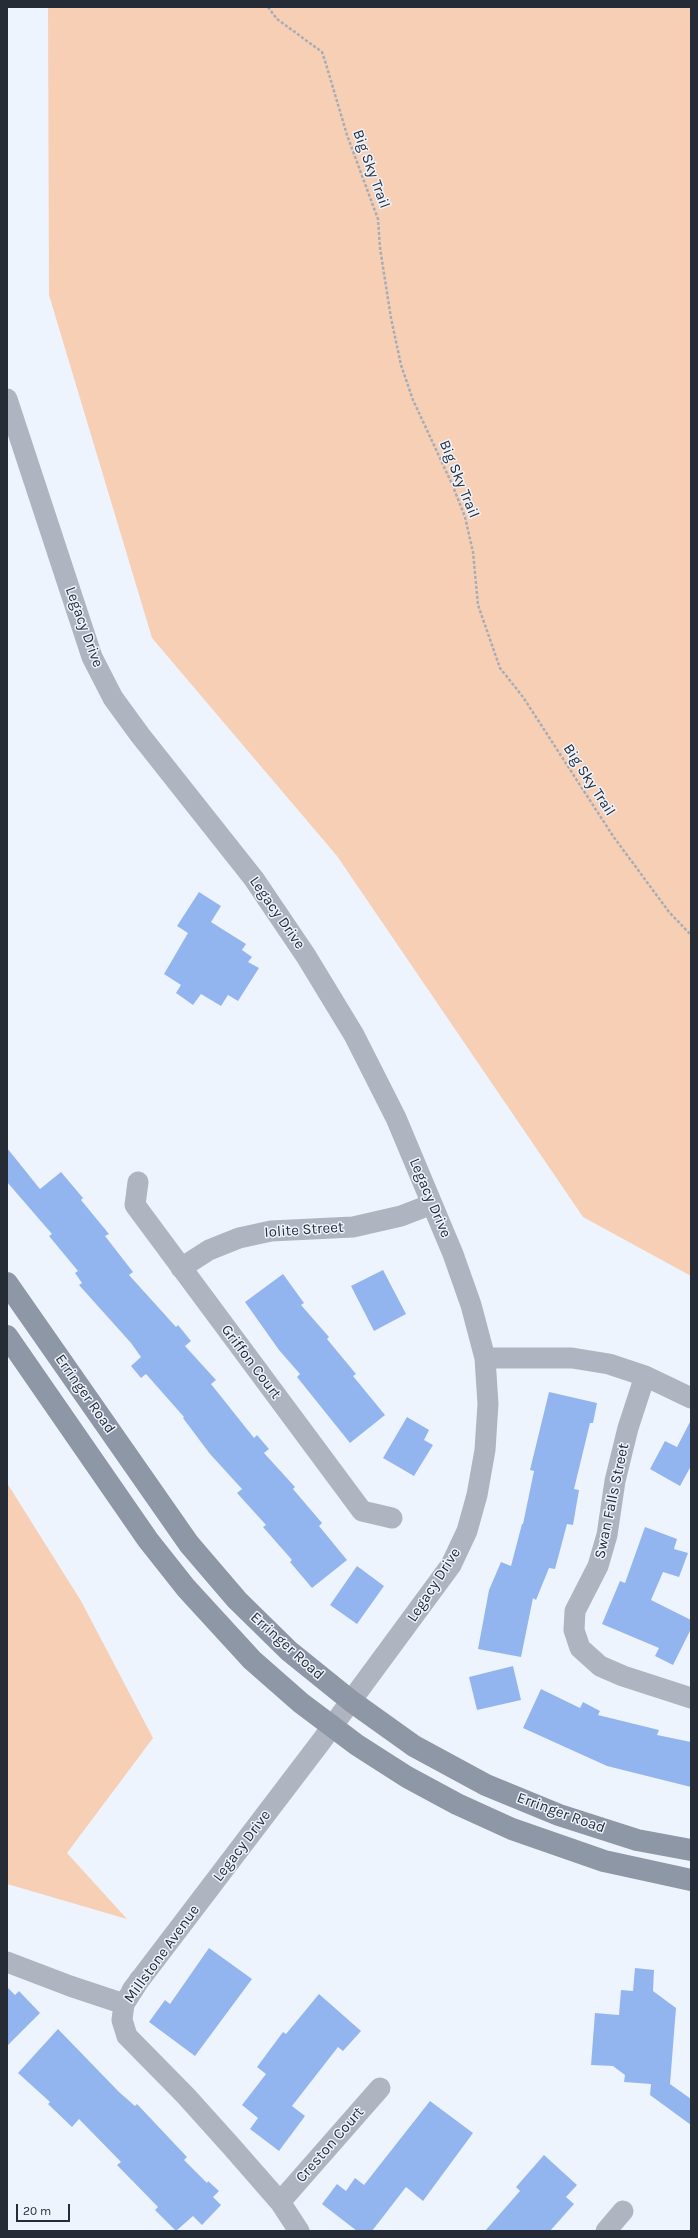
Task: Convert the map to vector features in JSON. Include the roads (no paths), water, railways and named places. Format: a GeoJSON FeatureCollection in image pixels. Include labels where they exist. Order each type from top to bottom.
{"type":"FeatureCollection","features":[{"type":"Feature","properties":{"kind":"main road","name":"Erringer Road"},"geometry":{"type":"LineString","coordinates":[[7,1283],[189,1544],[237,1600],[289,1651],[352,1701],[414,1746],[486,1785],[559,1815],[630,1837],[691,1850]]}},
{"type":"Feature","properties":{"kind":"main road","name":"Erringer Road"},"geometry":{"type":"LineString","coordinates":[[7,1336],[148,1540],[186,1588],[252,1660],[301,1703],[407,1777],[458,1804],[512,1829],[604,1861],[691,1880]]}},
{"type":"Feature","properties":{"kind":"street","name":"Legacy Drive"},"geometry":{"type":"LineString","coordinates":[[7,399],[92,657],[113,698],[140,735],[254,879],[306,956],[354,1036],[396,1118],[432,1204],[464,1283],[485,1358],[488,1404],[485,1450],[477,1495],[467,1531],[451,1565],[434,1590],[333,1726]]}},
{"type":"Feature","properties":{"kind":"street","name":"Griffon Court"},"geometry":{"type":"LineString","coordinates":[[138,1182],[135,1205],[362,1511],[392,1518]]}},
{"type":"Feature","properties":{"kind":"street","name":"Iolite Street"},"geometry":{"type":"LineString","coordinates":[[182,1268],[209,1250],[239,1238],[271,1230],[353,1227],[401,1216],[432,1204]]}},
{"type":"Feature","properties":{"kind":"street"},"geometry":{"type":"LineString","coordinates":[[485,1358],[572,1358],[609,1364],[645,1376],[691,1398]]}},
{"type":"Feature","properties":{"kind":"street","name":"Swan Falls Street"},"geometry":{"type":"LineString","coordinates":[[645,1376],[628,1428],[615,1481],[606,1535],[598,1566],[575,1611],[574,1630],[580,1648],[600,1666],[623,1676],[691,1698]]}},
{"type":"Feature","properties":{"kind":"street","name":"Millstone Avenue"},"geometry":{"type":"LineString","coordinates":[[299,2231],[280,2202],[186,2096],[126,2036],[122,2020],[128,1997],[333,1726]]}},
{"type":"Feature","properties":{"kind":"street"},"geometry":{"type":"LineString","coordinates":[[7,1962],[70,1986],[128,1997]]}},
{"type":"Feature","properties":{"kind":"street","name":"Creston Court"},"geometry":{"type":"LineString","coordinates":[[280,2202],[380,2088]]}},
{"type":"Feature","properties":{"kind":"street"},"geometry":{"type":"LineString","coordinates":[[606,2231],[623,2211]]}}]}
